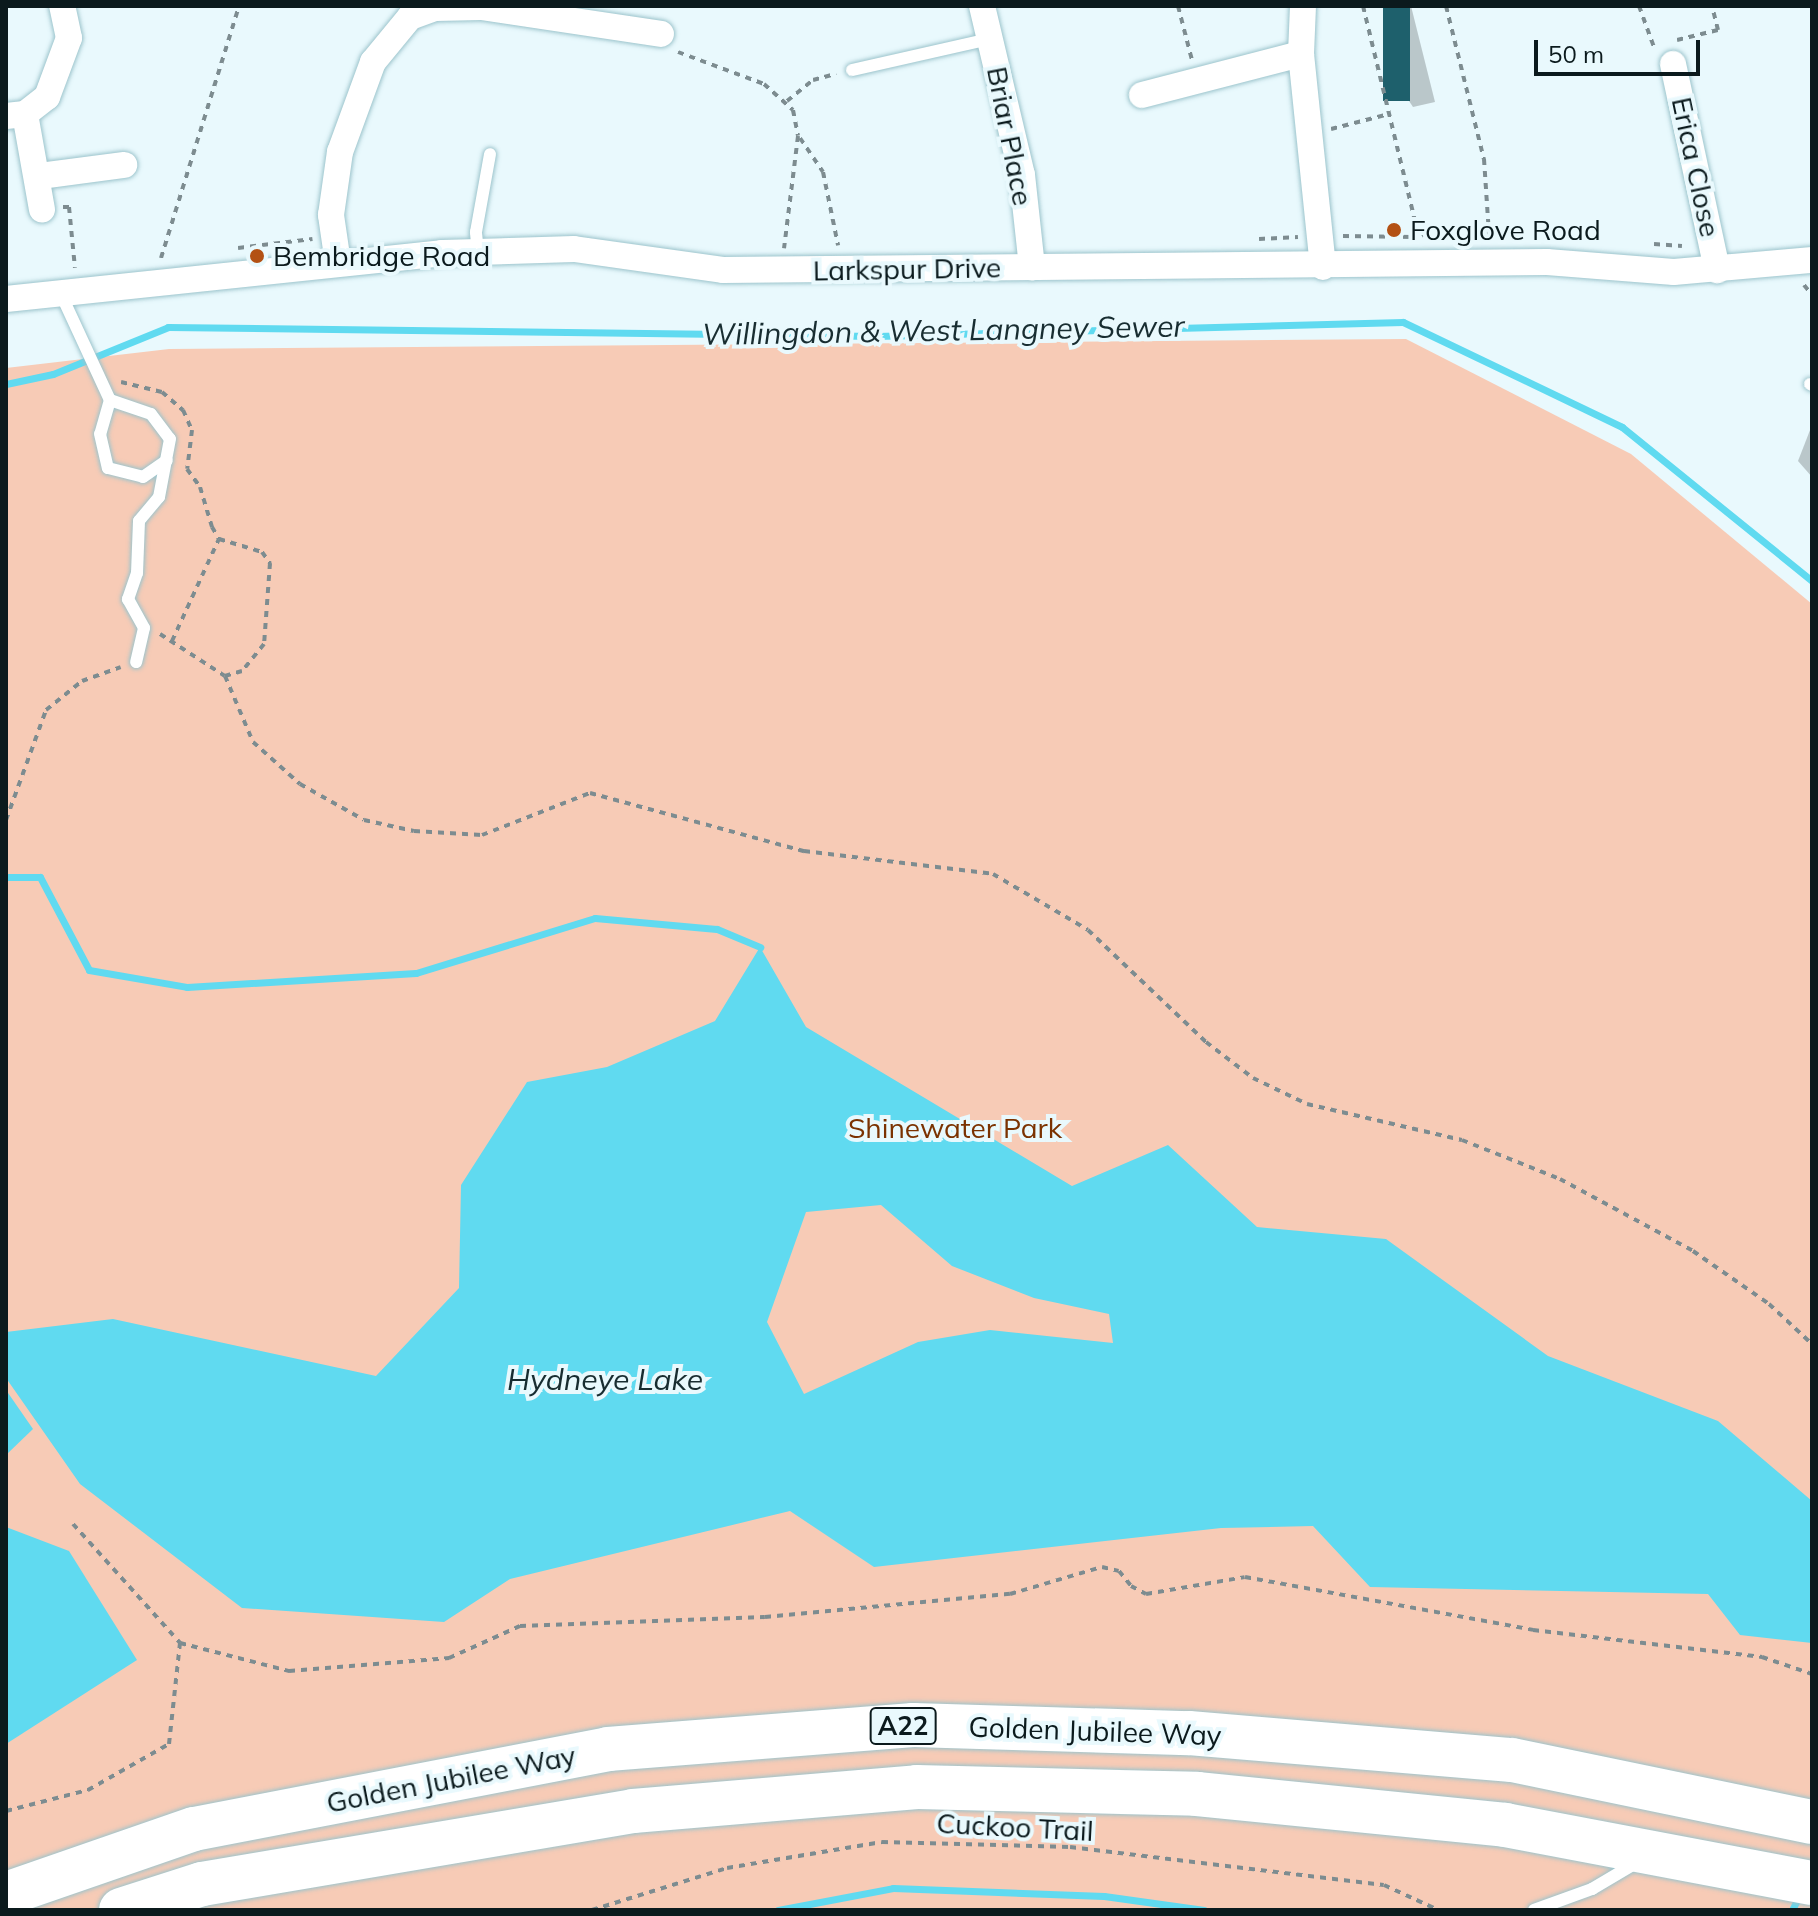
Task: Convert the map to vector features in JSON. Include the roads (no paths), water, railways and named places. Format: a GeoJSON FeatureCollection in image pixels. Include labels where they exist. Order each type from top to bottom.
{"type":"FeatureCollection","features":[{"type":"Feature","properties":{"kind":"highway","name":"Golden Jubilee Way"},"geometry":{"type":"LineString","coordinates":[[6,1894],[194,1829],[608,1749],[913,1725],[1189,1733],[1512,1760],[1812,1822]]}},
{"type":"Feature","properties":{"kind":"highway","name":"A22"},"geometry":{"type":"LineString","coordinates":[[121,1910],[202,1884],[633,1811],[917,1787],[1197,1794],[1505,1825],[1796,1880]]}},
{"type":"Feature","properties":{"kind":"street"},"geometry":{"type":"LineString","coordinates":[[42,209],[40,176],[15,115],[47,97],[69,38],[62,6]]}},
{"type":"Feature","properties":{"kind":"street","name":"Briar Place"},"geometry":{"type":"LineString","coordinates":[[982,6],[1022,175],[1032,267]]}},
{"type":"Feature","properties":{"kind":"street"},"geometry":{"type":"LineString","coordinates":[[1303,6],[1301,54],[1323,267]]}},
{"type":"Feature","properties":{"kind":"street"},"geometry":{"type":"LineString","coordinates":[[338,263],[331,215],[340,152],[373,62],[406,12],[490,7],[596,14],[661,34]]}},
{"type":"Feature","properties":{"kind":"street"},"geometry":{"type":"LineString","coordinates":[[1142,95],[1301,54]]}},
{"type":"Feature","properties":{"kind":"street","name":"Erica Close"},"geometry":{"type":"LineString","coordinates":[[1673,64],[1717,270]]}},
{"type":"Feature","properties":{"kind":"street"},"geometry":{"type":"LineString","coordinates":[[40,176],[124,165]]}},
{"type":"Feature","properties":{"kind":"street","name":"Larkspur Drive"},"geometry":{"type":"LineString","coordinates":[[6,299],[70,299],[338,263],[478,252],[574,249],[723,270],[1323,267],[1547,262],[1717,270],[1812,260]]}},
{"type":"Feature","properties":{"kind":"lane"},"geometry":{"type":"LineString","coordinates":[[852,70],[990,39]]}},
{"type":"Feature","properties":{"kind":"lane"},"geometry":{"type":"LineString","coordinates":[[478,252],[476,232],[490,154]]}},
{"type":"Feature","properties":{"kind":"lane"},"geometry":{"type":"LineString","coordinates":[[70,299],[91,366],[110,400],[151,414],[164,426],[170,439],[159,497],[139,521],[137,573],[128,599],[144,628],[136,662]]}},
{"type":"Feature","properties":{"kind":"lane"},"geometry":{"type":"LineString","coordinates":[[110,400],[100,434],[108,468],[143,477],[168,459]]}},
{"type":"Feature","properties":{"kind":"lane"},"geometry":{"type":"LineString","coordinates":[[1534,1910],[1592,1889],[1653,1853]]}},
{"type":"Feature","properties":{"kind":"water","name":"Hydneye Lake"},"geometry":{"type":"Polygon","coordinates":[[[760,947],[806,1027],[1072,1186],[1168,1145],[1257,1227],[1386,1239],[1548,1356],[1718,1421],[1812,1501],[1812,1643],[1740,1635],[1708,1594],[1370,1587],[1313,1526],[1221,1528],[874,1567],[790,1511],[510,1579],[444,1622],[242,1608],[80,1484],[6,1378],[6,1332],[113,1319],[376,1376],[459,1288],[461,1185],[527,1082],[607,1067],[715,1021],[760,947]],[[881,1205],[806,1212],[767,1322],[804,1394],[918,1342],[990,1330],[1113,1343],[1109,1314],[1034,1298],[952,1266],[881,1205]]]}},
{"type":"Feature","properties":{"kind":"water"},"geometry":{"type":"Polygon","coordinates":[[[6,1390],[33,1429],[6,1455],[6,1390]]]}},
{"type":"Feature","properties":{"kind":"water"},"geometry":{"type":"Polygon","coordinates":[[[6,1527],[69,1551],[137,1660],[6,1744],[6,1527]]]}},
{"type":"Feature","properties":{"kind":"waterway","name":"Willingdon & West Langney Sewer"},"geometry":{"type":"LineString","coordinates":[[6,384],[53,374],[168,327],[877,336],[1403,322],[1622,427],[1812,581]]}},
{"type":"Feature","properties":{"kind":"waterway"},"geometry":{"type":"LineString","coordinates":[[6,877],[40,877],[89,970],[187,987],[416,973],[595,918],[717,929],[760,947]]}},
{"type":"Feature","properties":{"kind":"waterway"},"geometry":{"type":"LineString","coordinates":[[778,1910],[893,1888],[1104,1896],[1204,1910]]}},
{"type":"Feature","properties":{"kind":"waterway"},"geometry":{"type":"LineString","coordinates":[[1792,1910],[1800,1894]]}},
{"type":"Feature","properties":{"kind":"place","name":"Foxglove Road"},"geometry":{"type":"Point","coordinates":[1394,230]}},
{"type":"Feature","properties":{"kind":"place","name":"Bembridge Road"},"geometry":{"type":"Point","coordinates":[257,256]}},
{"type":"Feature","properties":{"kind":"park label","name":"Shinewater Park"},"geometry":{"type":"Point","coordinates":[955,1128]}}]}
